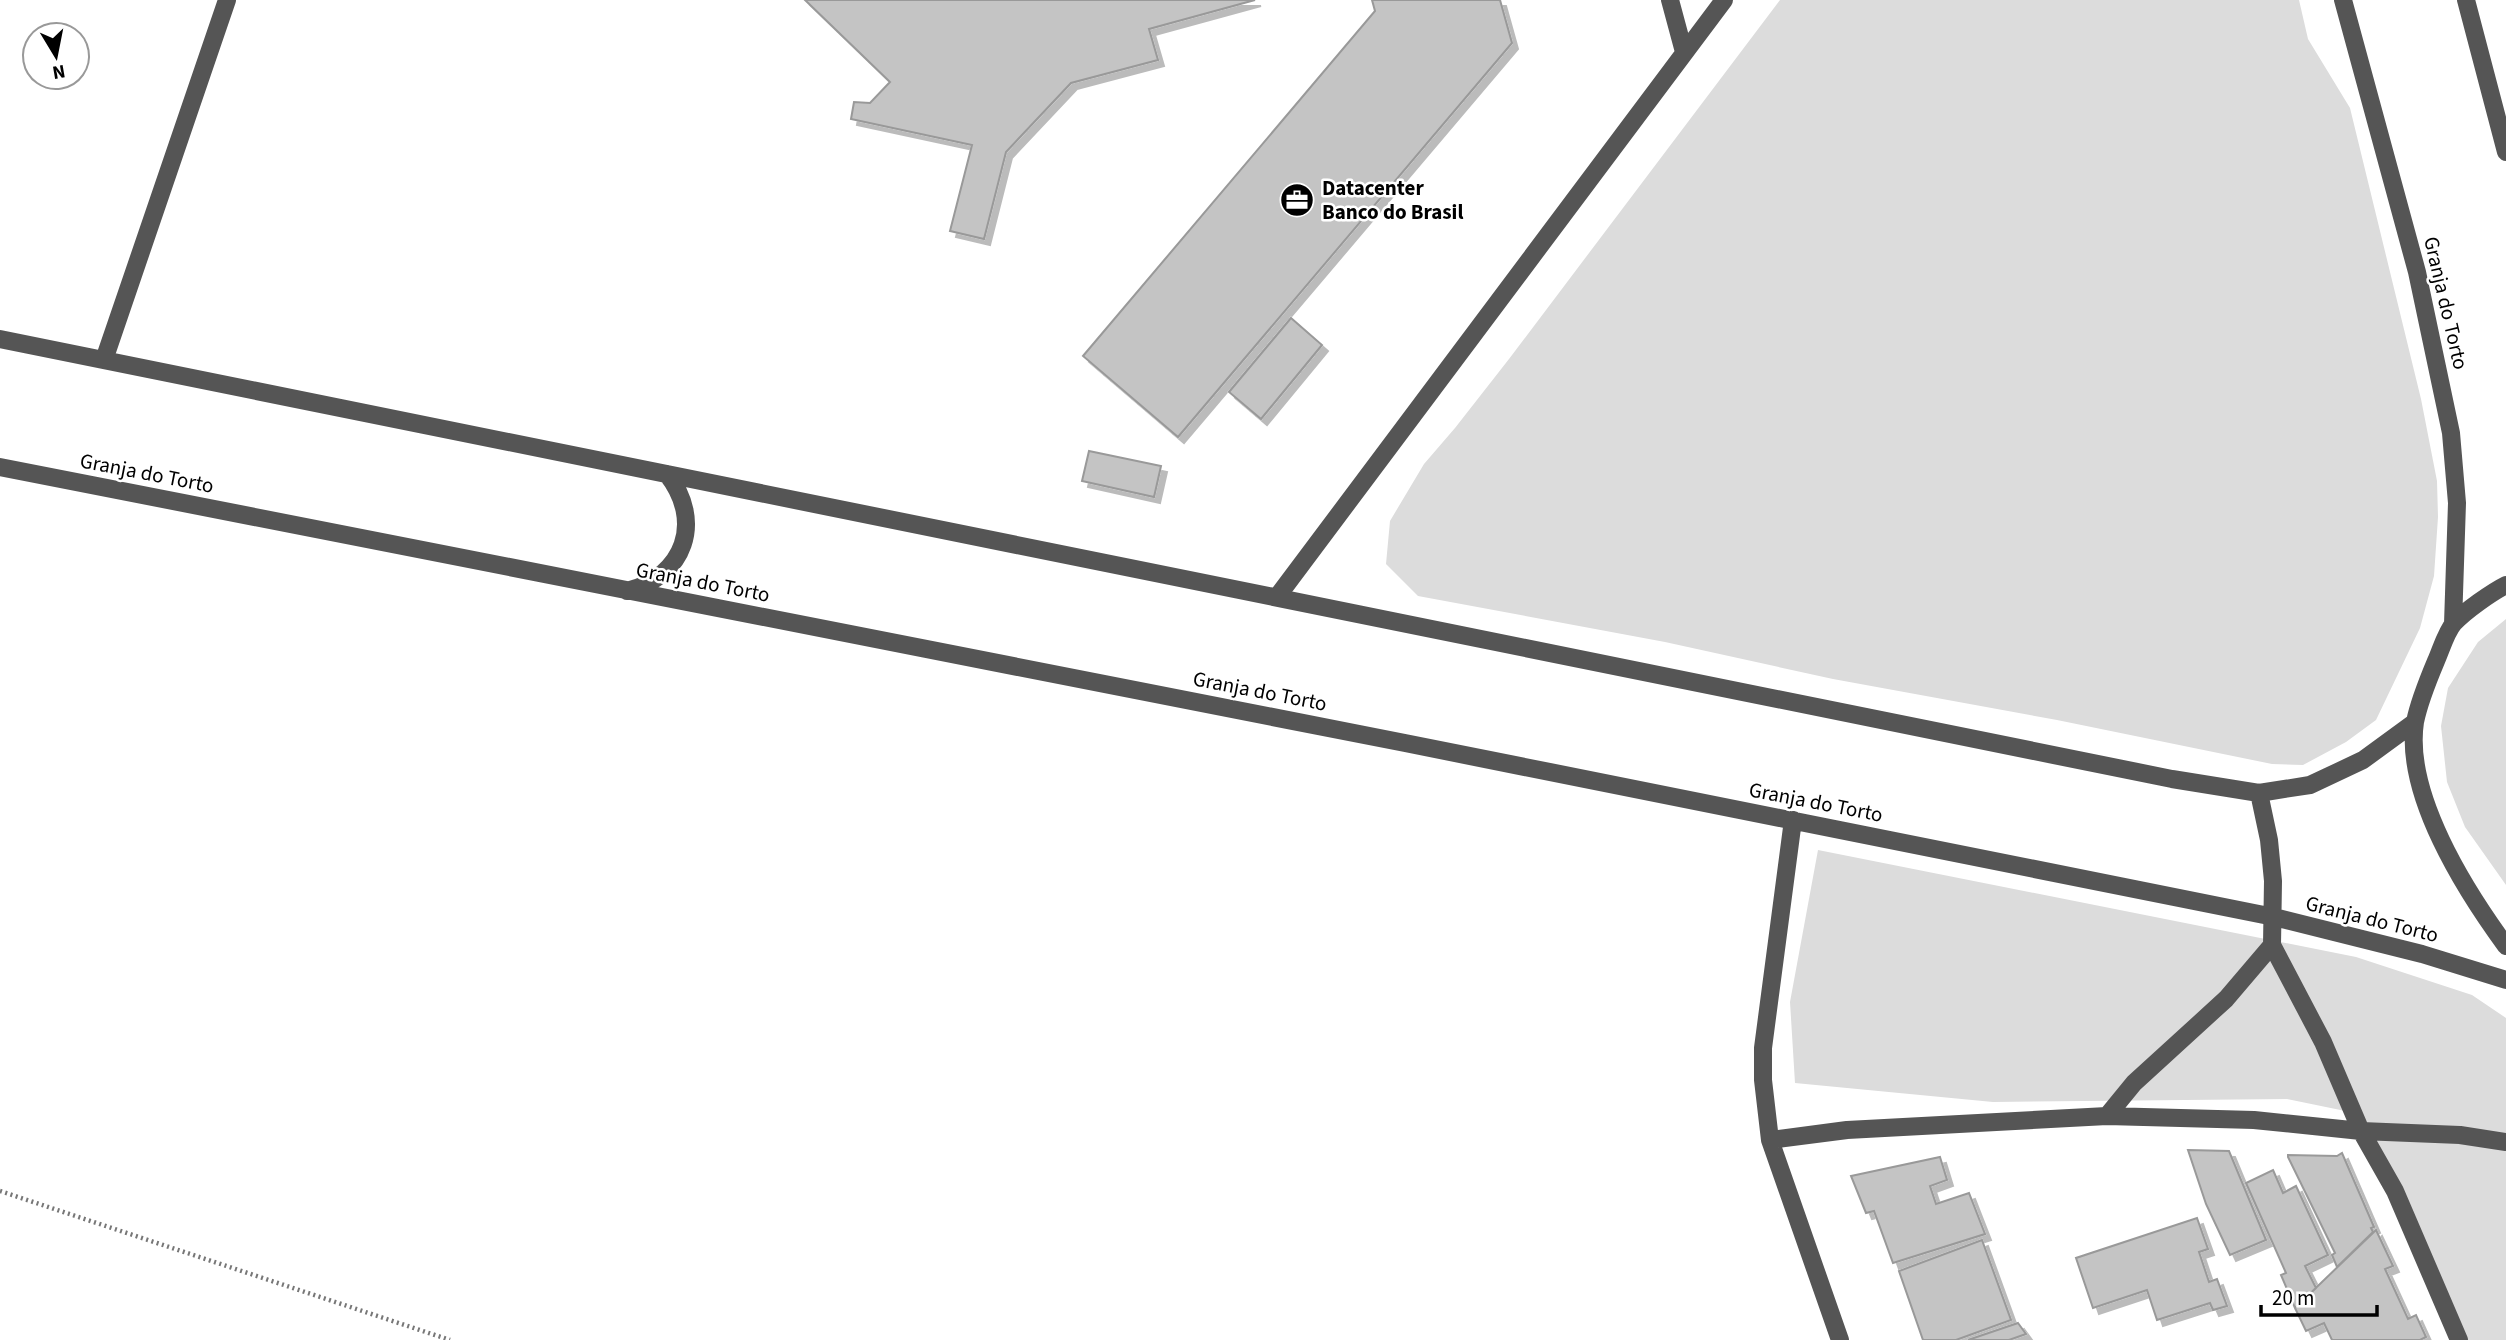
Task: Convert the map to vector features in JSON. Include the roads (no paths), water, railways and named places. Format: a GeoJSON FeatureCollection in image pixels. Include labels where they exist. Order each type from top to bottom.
{"type":"FeatureCollection","features":[{"type":"Feature","properties":{"kind":"street"},"geometry":{"type":"LineString","coordinates":[[104,360],[227,0]]}},
{"type":"Feature","properties":{"kind":"street"},"geometry":{"type":"LineString","coordinates":[[1670,0],[1684,52]]}},
{"type":"Feature","properties":{"kind":"street"},"geometry":{"type":"LineString","coordinates":[[1277,597],[1724,0]]}},
{"type":"Feature","properties":{"kind":"street","name":"Granja do Torto"},"geometry":{"type":"LineString","coordinates":[[2343,0],[2417,272],[2451,433],[2458,503],[2453,624]]}},
{"type":"Feature","properties":{"kind":"street"},"geometry":{"type":"LineString","coordinates":[[2466,0],[2504,134],[2506,152]]}},
{"type":"Feature","properties":{"kind":"street"},"geometry":{"type":"LineString","coordinates":[[0,339],[2172,779],[2259,793],[2310,785],[2363,760],[2415,722]]}},
{"type":"Feature","properties":{"kind":"street","name":"Granja do Torto"},"geometry":{"type":"LineString","coordinates":[[0,467],[2274,917],[2422,954],[2506,980]]}},
{"type":"Feature","properties":{"kind":"street"},"geometry":{"type":"LineString","coordinates":[[627,590],[658,578],[671,566],[682,544],[687,519],[684,503],[678,488],[667,474]]}},
{"type":"Feature","properties":{"kind":"street"},"geometry":{"type":"LineString","coordinates":[[2506,584],[2453,624],[2429,676],[2415,722],[2415,759],[2421,789],[2434,827],[2488,922],[2506,946]]}},
{"type":"Feature","properties":{"kind":"street"},"geometry":{"type":"LineString","coordinates":[[2259,793],[2269,840],[2274,917],[2272,945],[2323,1042],[2361,1131],[2395,1191],[2459,1340]]}},
{"type":"Feature","properties":{"kind":"street"},"geometry":{"type":"LineString","coordinates":[[1793,820],[1763,1048],[1763,1080],[1770,1140],[1840,1340]]}},
{"type":"Feature","properties":{"kind":"street"},"geometry":{"type":"LineString","coordinates":[[2107,1116],[2134,1083],[2226,999],[2272,945]]}},
{"type":"Feature","properties":{"kind":"street"},"geometry":{"type":"LineString","coordinates":[[1770,1140],[1847,1130],[2107,1116],[2255,1120],[2361,1131],[2460,1135],[2506,1142]]}},
{"type":"Feature","properties":{"kind":"place","name":"Datacenter Banco do Brasil"},"geometry":{"type":"Point","coordinates":[1297,200]}}]}
